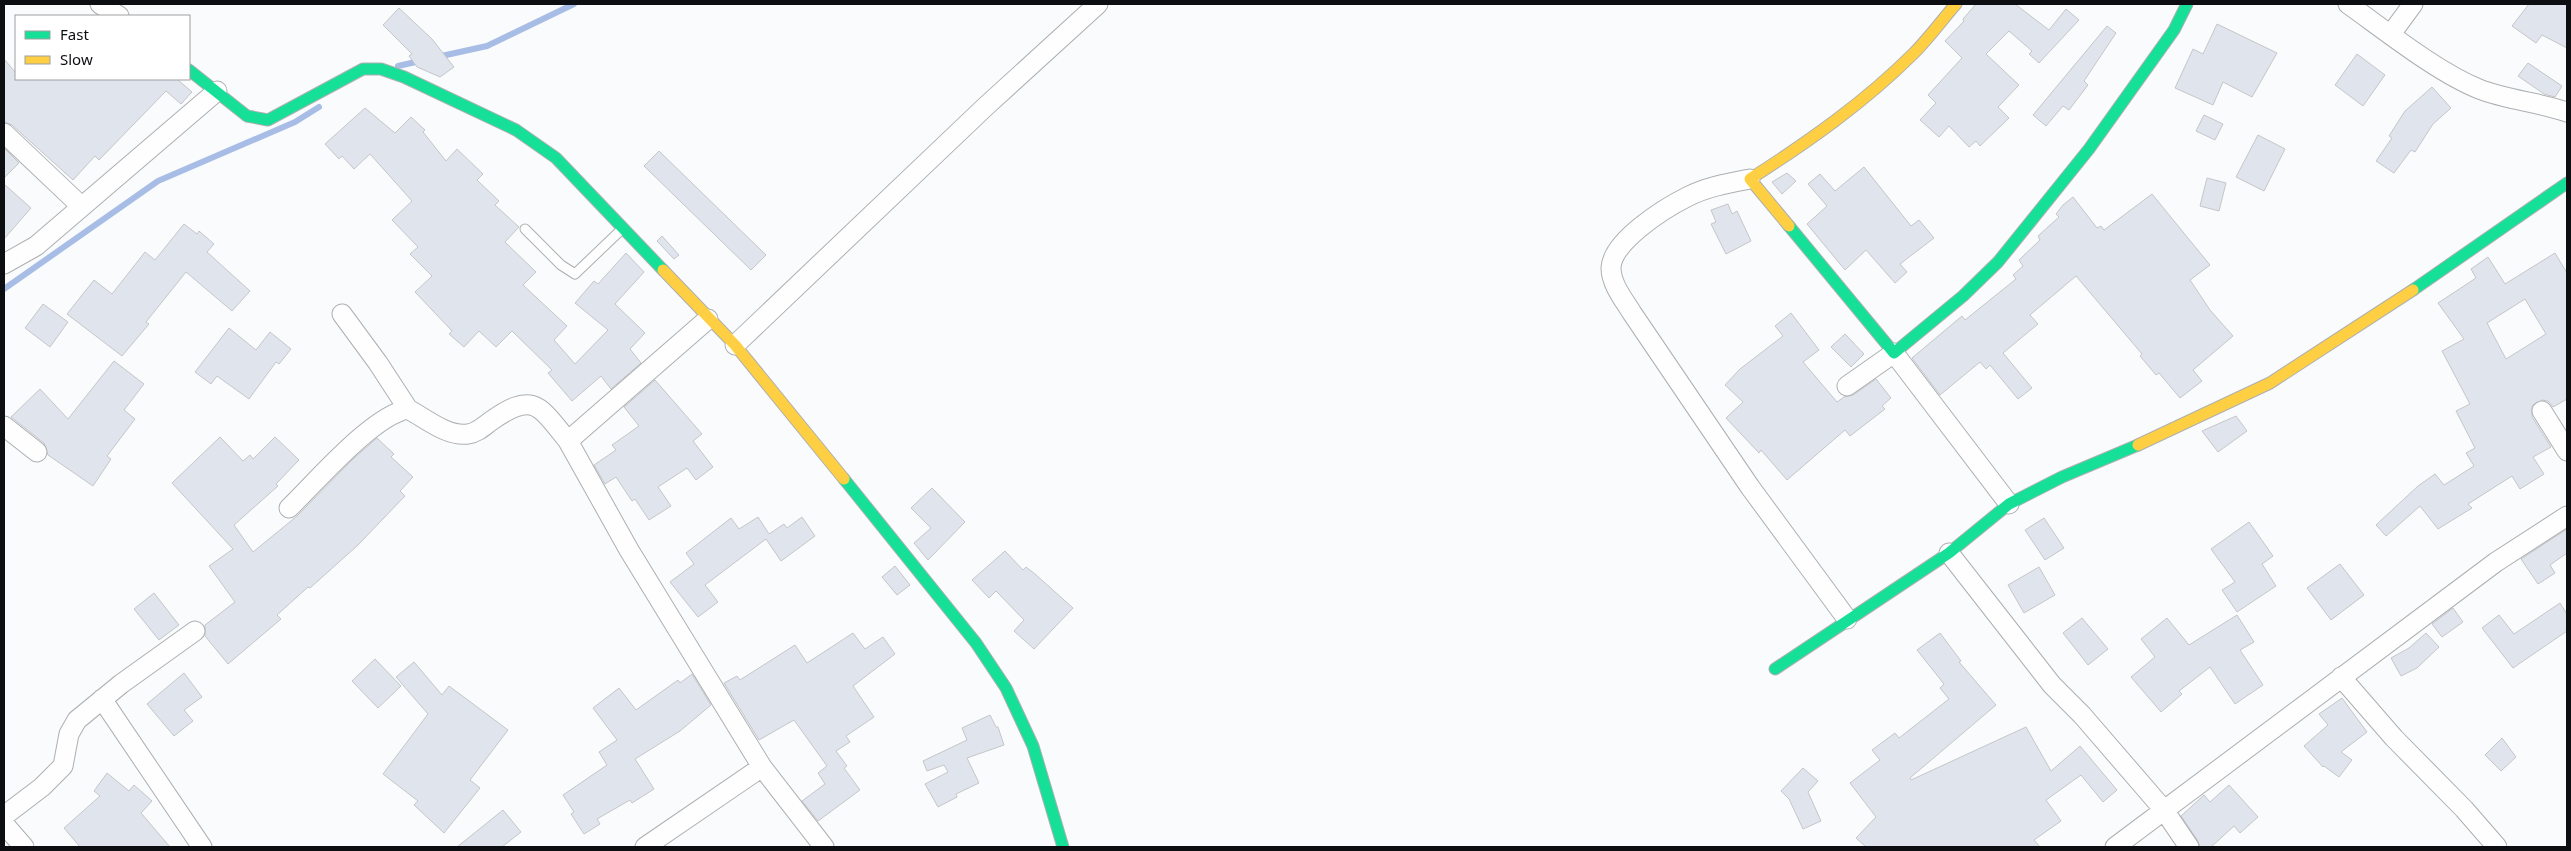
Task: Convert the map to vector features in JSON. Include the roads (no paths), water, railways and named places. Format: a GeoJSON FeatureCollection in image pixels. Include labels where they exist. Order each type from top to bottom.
{"type":"FeatureCollection","features":[{"type":"Feature","properties":{"kind":"street"},"geometry":{"type":"LineString","coordinates":[[100,4],[117,15]]}},
{"type":"Feature","properties":{"kind":"street"},"geometry":{"type":"LineString","coordinates":[[736,345],[985,107],[1098,4]]}},
{"type":"Feature","properties":{"kind":"street"},"geometry":{"type":"LineString","coordinates":[[1847,619],[1750,487],[1632,313],[1616,287],[1611,269],[1613,259],[1620,246],[1663,211],[1695,194],[1750,178],[1802,145],[1859,103],[1914,53],[1956,4]]}},
{"type":"Feature","properties":{"kind":"street"},"geometry":{"type":"LineString","coordinates":[[1848,386],[1894,353],[1964,296],[1998,262],[2089,149],[2174,30],[2187,4]]}},
{"type":"Feature","properties":{"kind":"street"},"geometry":{"type":"LineString","coordinates":[[2348,4],[2391,34],[2478,88],[2503,97],[2542,103],[2567,112]]}},
{"type":"Feature","properties":{"kind":"street"},"geometry":{"type":"LineString","coordinates":[[2391,34],[2413,4]]}},
{"type":"Feature","properties":{"kind":"street"},"geometry":{"type":"LineString","coordinates":[[190,71],[247,116],[268,120],[364,69],[381,69],[404,77],[516,130],[538,143],[556,158],[708,319],[736,345],[976,643],[1001,680],[1033,746],[1063,847]]}},
{"type":"Feature","properties":{"kind":"street"},"geometry":{"type":"LineString","coordinates":[[4,264],[36,246],[217,91]]}},
{"type":"Feature","properties":{"kind":"street"},"geometry":{"type":"LineString","coordinates":[[4,133],[81,206]]}},
{"type":"Feature","properties":{"kind":"street"},"geometry":{"type":"LineString","coordinates":[[1750,178],[1894,353],[2009,504]]}},
{"type":"Feature","properties":{"kind":"street"},"geometry":{"type":"LineString","coordinates":[[1774,670],[1847,619],[1948,553],[2009,504],[2062,477],[2131,448],[2270,383],[2443,270],[2567,183]]}},
{"type":"Feature","properties":{"kind":"street"},"geometry":{"type":"LineString","coordinates":[[342,314],[363,341],[408,409],[443,429],[456,434],[468,434],[477,431],[510,408],[519,404],[528,404],[539,408],[568,441],[629,550],[762,767],[824,847]]}},
{"type":"Feature","properties":{"kind":"street"},"geometry":{"type":"LineString","coordinates":[[568,441],[708,319]]}},
{"type":"Feature","properties":{"kind":"street"},"geometry":{"type":"LineString","coordinates":[[289,508],[373,427],[394,412],[408,409]]}},
{"type":"Feature","properties":{"kind":"street"},"geometry":{"type":"LineString","coordinates":[[2542,411],[2567,452]]}},
{"type":"Feature","properties":{"kind":"street"},"geometry":{"type":"LineString","coordinates":[[4,426],[37,452]]}},
{"type":"Feature","properties":{"kind":"street"},"geometry":{"type":"LineString","coordinates":[[2115,847],[2496,562],[2567,516]]}},
{"type":"Feature","properties":{"kind":"street"},"geometry":{"type":"LineString","coordinates":[[1948,553],[2052,686],[2082,715],[2164,810],[2189,847]]}},
{"type":"Feature","properties":{"kind":"street"},"geometry":{"type":"LineString","coordinates":[[4,816],[42,787],[63,766],[70,734],[77,720],[102,699],[195,631]]}},
{"type":"Feature","properties":{"kind":"street"},"geometry":{"type":"LineString","coordinates":[[2341,677],[2394,738],[2464,809],[2497,847]]}},
{"type":"Feature","properties":{"kind":"street"},"geometry":{"type":"LineString","coordinates":[[102,699],[202,847]]}},
{"type":"Feature","properties":{"kind":"street"},"geometry":{"type":"LineString","coordinates":[[645,847],[762,767]]}},
{"type":"Feature","properties":{"kind":"street"},"geometry":{"type":"LineString","coordinates":[[4,824],[24,847]]}},
{"type":"Feature","properties":{"kind":"lane"},"geometry":{"type":"LineString","coordinates":[[525,229],[561,266],[575,274],[623,228]]}},
{"type":"Feature","properties":{"kind":"waterway"},"geometry":{"type":"LineString","coordinates":[[437,57],[487,46],[574,4]]}},
{"type":"Feature","properties":{"kind":"waterway"},"geometry":{"type":"LineString","coordinates":[[398,66],[420,61]]}},
{"type":"Feature","properties":{"kind":"waterway"},"geometry":{"type":"LineString","coordinates":[[4,289],[158,181],[295,122],[319,107]]}}]}
